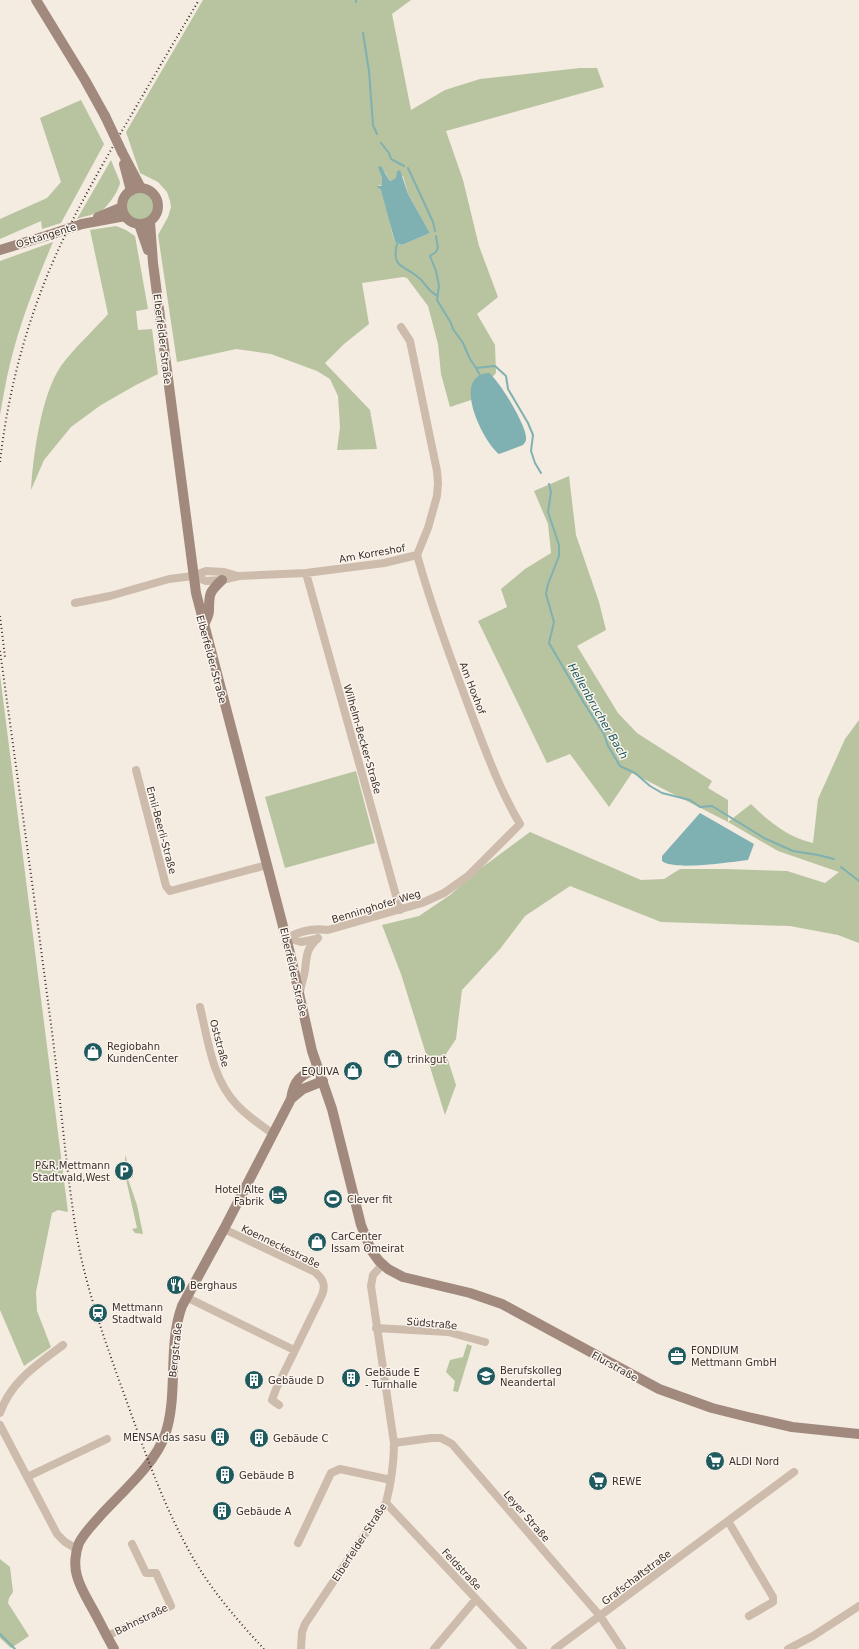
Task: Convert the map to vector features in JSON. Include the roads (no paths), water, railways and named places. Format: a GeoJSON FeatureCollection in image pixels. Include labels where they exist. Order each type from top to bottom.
{"type":"FeatureCollection","features":[{"type":"Feature","properties":{"kind":"main road"},"geometry":{"type":"LineString","coordinates":[[36,0],[85,80],[105,116],[122,154],[141,188],[153,193],[158,204],[156,216],[150,222],[140,224],[131,222],[124,211],[124,199],[131,191],[141,188]]}},
{"type":"Feature","properties":{"kind":"main road"},"geometry":{"type":"LineString","coordinates":[[122,154],[131,191]]}},
{"type":"Feature","properties":{"kind":"main road","name":"Osttangente"},"geometry":{"type":"LineString","coordinates":[[0,250],[92,221],[103,215],[124,211]]}},
{"type":"Feature","properties":{"kind":"main road","name":"Elberfelder Straße"},"geometry":{"type":"LineString","coordinates":[[150,222],[193,576],[203,626],[300,992],[310,1042],[332,1109],[363,1231],[371,1250],[383,1264]]}},
{"type":"Feature","properties":{"kind":"main road","name":"Elberfelder Straße"},"geometry":{"type":"LineString","coordinates":[[140,224],[154,263]]}},
{"type":"Feature","properties":{"kind":"main road"},"geometry":{"type":"LineString","coordinates":[[203,626],[209,612],[208,600],[210,593],[222,580]]}},
{"type":"Feature","properties":{"kind":"main road","name":"Bergstraße"},"geometry":{"type":"LineString","coordinates":[[77,1549],[82,1538],[90,1528],[157,1451],[165,1435],[170,1400],[174,1342],[178,1319],[186,1297],[224,1229],[291,1099],[295,1085],[302,1076],[318,1068]]}},
{"type":"Feature","properties":{"kind":"main road","name":"Bergstraße"},"geometry":{"type":"LineString","coordinates":[[291,1099],[303,1089],[323,1082]]}},
{"type":"Feature","properties":{"kind":"main road","name":"Flurstraße"},"geometry":{"type":"LineString","coordinates":[[383,1264],[394,1272],[409,1279],[470,1293],[502,1304],[659,1389],[687,1399],[748,1417],[792,1427],[859,1434]]}},
{"type":"Feature","properties":{"kind":"main road","name":"Bahnstraße"},"geometry":{"type":"LineString","coordinates":[[77,1549],[75,1560],[78,1581],[114,1649]]}},
{"type":"Feature","properties":{"kind":"street","name":"Am Korreshof"},"geometry":{"type":"LineString","coordinates":[[193,576],[206,581],[222,580],[239,576],[306,573],[384,563],[417,555],[428,528],[437,496],[437,471],[410,341],[401,327]]}},
{"type":"Feature","properties":{"kind":"street","name":"Am Hoxhof"},"geometry":{"type":"LineString","coordinates":[[417,555],[432,608],[490,761],[509,805],[520,824]]}},
{"type":"Feature","properties":{"kind":"street","name":"Am Korreshof"},"geometry":{"type":"LineString","coordinates":[[193,576],[206,571],[224,572],[239,576]]}},
{"type":"Feature","properties":{"kind":"street","name":"Wilhelm-Becker-Straße"},"geometry":{"type":"LineString","coordinates":[[306,573],[400,910]]}},
{"type":"Feature","properties":{"kind":"street"},"geometry":{"type":"LineString","coordinates":[[75,603],[110,596],[169,579],[193,576]]}},
{"type":"Feature","properties":{"kind":"street","name":"Emil-Beerli-Straße"},"geometry":{"type":"LineString","coordinates":[[136,770],[166,886],[170,891],[267,865]]}},
{"type":"Feature","properties":{"kind":"street","name":"Benninghofer Weg"},"geometry":{"type":"LineString","coordinates":[[286,938],[299,932],[319,929],[328,930],[400,910],[422,903],[444,893],[468,876],[520,824]]}},
{"type":"Feature","properties":{"kind":"street","name":"Benninghofer Weg"},"geometry":{"type":"LineString","coordinates":[[300,992],[305,970],[305,960],[312,944],[328,930]]}},
{"type":"Feature","properties":{"kind":"street","name":"Benninghofer Weg"},"geometry":{"type":"LineString","coordinates":[[286,938],[301,942],[318,938]]}},
{"type":"Feature","properties":{"kind":"street","name":"Oststraße"},"geometry":{"type":"LineString","coordinates":[[200,1007],[215,1066],[227,1093],[247,1114],[273,1134]]}},
{"type":"Feature","properties":{"kind":"street","name":"Koenneckestraße"},"geometry":{"type":"LineString","coordinates":[[224,1229],[315,1272],[324,1281],[325,1288],[322,1295],[294,1350],[272,1400],[279,1405]]}},
{"type":"Feature","properties":{"kind":"street","name":"Elberfelder Straße"},"geometry":{"type":"LineString","coordinates":[[301,1649],[302,1632],[305,1624],[386,1503],[391,1480],[394,1443],[371,1286],[373,1275],[383,1264]]}},
{"type":"Feature","properties":{"kind":"street"},"geometry":{"type":"LineString","coordinates":[[186,1297],[294,1350]]}},
{"type":"Feature","properties":{"kind":"street","name":"Südstraße"},"geometry":{"type":"LineString","coordinates":[[376,1328],[448,1332],[485,1342]]}},
{"type":"Feature","properties":{"kind":"street"},"geometry":{"type":"LineString","coordinates":[[0,1413],[17,1382],[64,1345]]}},
{"type":"Feature","properties":{"kind":"street"},"geometry":{"type":"LineString","coordinates":[[0,1425],[56,1534],[65,1542],[77,1549]]}},
{"type":"Feature","properties":{"kind":"street","name":"Leyer Straße"},"geometry":{"type":"LineString","coordinates":[[394,1443],[441,1438],[452,1444],[600,1616],[622,1649]]}},
{"type":"Feature","properties":{"kind":"street"},"geometry":{"type":"LineString","coordinates":[[27,1477],[106,1439]]}},
{"type":"Feature","properties":{"kind":"street"},"geometry":{"type":"LineString","coordinates":[[298,1543],[331,1473],[335,1470],[340,1469],[391,1480]]}},
{"type":"Feature","properties":{"kind":"street","name":"Grafschaftstraße"},"geometry":{"type":"LineString","coordinates":[[555,1649],[794,1472]]}},
{"type":"Feature","properties":{"kind":"street","name":"Feldstraße"},"geometry":{"type":"LineString","coordinates":[[386,1503],[523,1649]]}},
{"type":"Feature","properties":{"kind":"street"},"geometry":{"type":"LineString","coordinates":[[728,1521],[773,1597],[772,1602],[749,1616]]}},
{"type":"Feature","properties":{"kind":"street","name":"Bahnstraße"},"geometry":{"type":"LineString","coordinates":[[107,1636],[171,1606],[156,1573],[146,1573],[132,1544]]}},
{"type":"Feature","properties":{"kind":"street"},"geometry":{"type":"LineString","coordinates":[[434,1649],[476,1599]]}},
{"type":"Feature","properties":{"kind":"street"},"geometry":{"type":"LineString","coordinates":[[788,1649],[812,1636],[859,1606]]}},
{"type":"Feature","properties":{"kind":"water"},"geometry":{"type":"Polygon","coordinates":[[[381,166],[391,181],[396,178],[397,171],[400,170],[408,194],[430,233],[402,245],[395,242],[381,190],[376,186],[382,186],[382,178],[378,167],[381,166]]]}},
{"type":"Feature","properties":{"kind":"water"},"geometry":{"type":"Polygon","coordinates":[[[489,373],[494,377],[512,404],[522,425],[526,440],[523,445],[499,454],[485,437],[473,410],[471,396],[472,385],[478,377],[489,373]]]}},
{"type":"Feature","properties":{"kind":"water"},"geometry":{"type":"Polygon","coordinates":[[[700,813],[754,844],[748,860],[690,866],[668,864],[662,861],[662,856],[700,813]]]}},
{"type":"Feature","properties":{"kind":"waterway","name":"Hellenbrucher Bach"},"geometry":{"type":"LineString","coordinates":[[363,33],[369,71],[373,125],[377,134]]}},
{"type":"Feature","properties":{"kind":"waterway","name":"Hellenbrucher Bach"},"geometry":{"type":"LineString","coordinates":[[381,143],[389,153],[391,159],[404,166]]}},
{"type":"Feature","properties":{"kind":"waterway","name":"Hellenbrucher Bach"},"geometry":{"type":"LineString","coordinates":[[408,168],[433,222],[435,231]]}},
{"type":"Feature","properties":{"kind":"waterway","name":"Hellenbrucher Bach"},"geometry":{"type":"LineString","coordinates":[[436,236],[438,248],[436,252],[430,256],[436,271],[439,286],[437,300],[476,368],[495,366],[506,376],[508,389],[528,423],[533,435],[531,451],[535,463],[541,473]]}},
{"type":"Feature","properties":{"kind":"waterway"},"geometry":{"type":"LineString","coordinates":[[397,244],[397,262],[418,277],[438,296]]}},
{"type":"Feature","properties":{"kind":"waterway","name":"Hellenbrucher Bach"},"geometry":{"type":"LineString","coordinates":[[476,368],[480,375]]}},
{"type":"Feature","properties":{"kind":"waterway","name":"Hellenbrucher Bach"},"geometry":{"type":"LineString","coordinates":[[549,484],[551,492],[548,512],[559,545],[559,556],[548,584],[546,594],[554,622],[549,643],[604,734],[608,746],[620,766],[635,773],[650,786],[662,793],[690,800],[700,807],[712,806],[764,838],[793,851],[834,859]]}},
{"type":"Feature","properties":{"kind":"waterway","name":"Hellenbrucher Bach"},"geometry":{"type":"LineString","coordinates":[[841,867],[859,881]]}},
{"type":"Feature","properties":{"kind":"waterway"},"geometry":{"type":"LineString","coordinates":[[0,1634],[15,1649]]}},
{"type":"Feature","properties":{"kind":"railway"},"geometry":{"type":"LineString","coordinates":[[0,462],[11,393],[22,347],[53,262],[79,207],[99,171],[199,0]]}},
{"type":"Feature","properties":{"kind":"railway"},"geometry":{"type":"LineString","coordinates":[[0,616],[5,657]]}},
{"type":"Feature","properties":{"kind":"railway"},"geometry":{"type":"LineString","coordinates":[[0,651],[50,1017],[73,1210],[77,1237],[90,1293],[120,1383],[153,1472],[171,1515],[193,1558],[208,1582],[235,1617],[264,1649]]}},
{"type":"Feature","properties":{"kind":"place","name":"Regiobahn KundenCenter"},"geometry":{"type":"Point","coordinates":[93,1052]}},
{"type":"Feature","properties":{"kind":"place","name":"trinkgut"},"geometry":{"type":"Point","coordinates":[393,1059]}},
{"type":"Feature","properties":{"kind":"place","name":"EQUIVA"},"geometry":{"type":"Point","coordinates":[353,1071]}},
{"type":"Feature","properties":{"kind":"place","name":"P&R,Mettmann Stadtwald,West"},"geometry":{"type":"Point","coordinates":[124,1171]}},
{"type":"Feature","properties":{"kind":"place","name":"Hotel Alte Fabrik"},"geometry":{"type":"Point","coordinates":[278,1195]}},
{"type":"Feature","properties":{"kind":"place","name":"Clever fit"},"geometry":{"type":"Point","coordinates":[333,1199]}},
{"type":"Feature","properties":{"kind":"place","name":"CarCenter Issam Omeirat"},"geometry":{"type":"Point","coordinates":[317,1242]}},
{"type":"Feature","properties":{"kind":"place","name":"Berghaus"},"geometry":{"type":"Point","coordinates":[176,1285]}},
{"type":"Feature","properties":{"kind":"place","name":"Mettmann Stadtwald"},"geometry":{"type":"Point","coordinates":[98,1313]}},
{"type":"Feature","properties":{"kind":"place","name":"FONDIUM Mettmann GmbH"},"geometry":{"type":"Point","coordinates":[677,1356]}},
{"type":"Feature","properties":{"kind":"place","name":"Berufskolleg Neandertal"},"geometry":{"type":"Point","coordinates":[486,1376]}},
{"type":"Feature","properties":{"kind":"place","name":"Gebäude E - Turnhalle"},"geometry":{"type":"Point","coordinates":[351,1378]}},
{"type":"Feature","properties":{"kind":"place","name":"Gebäude D"},"geometry":{"type":"Point","coordinates":[254,1380]}},
{"type":"Feature","properties":{"kind":"place","name":"MENSA das sasu"},"geometry":{"type":"Point","coordinates":[220,1437]}},
{"type":"Feature","properties":{"kind":"place","name":"Gebäude C"},"geometry":{"type":"Point","coordinates":[259,1438]}},
{"type":"Feature","properties":{"kind":"place","name":"ALDI Nord"},"geometry":{"type":"Point","coordinates":[715,1461]}},
{"type":"Feature","properties":{"kind":"place","name":"Gebäude B"},"geometry":{"type":"Point","coordinates":[225,1475]}},
{"type":"Feature","properties":{"kind":"place","name":"REWE"},"geometry":{"type":"Point","coordinates":[598,1481]}},
{"type":"Feature","properties":{"kind":"place","name":"Gebäude A"},"geometry":{"type":"Point","coordinates":[222,1511]}}]}
